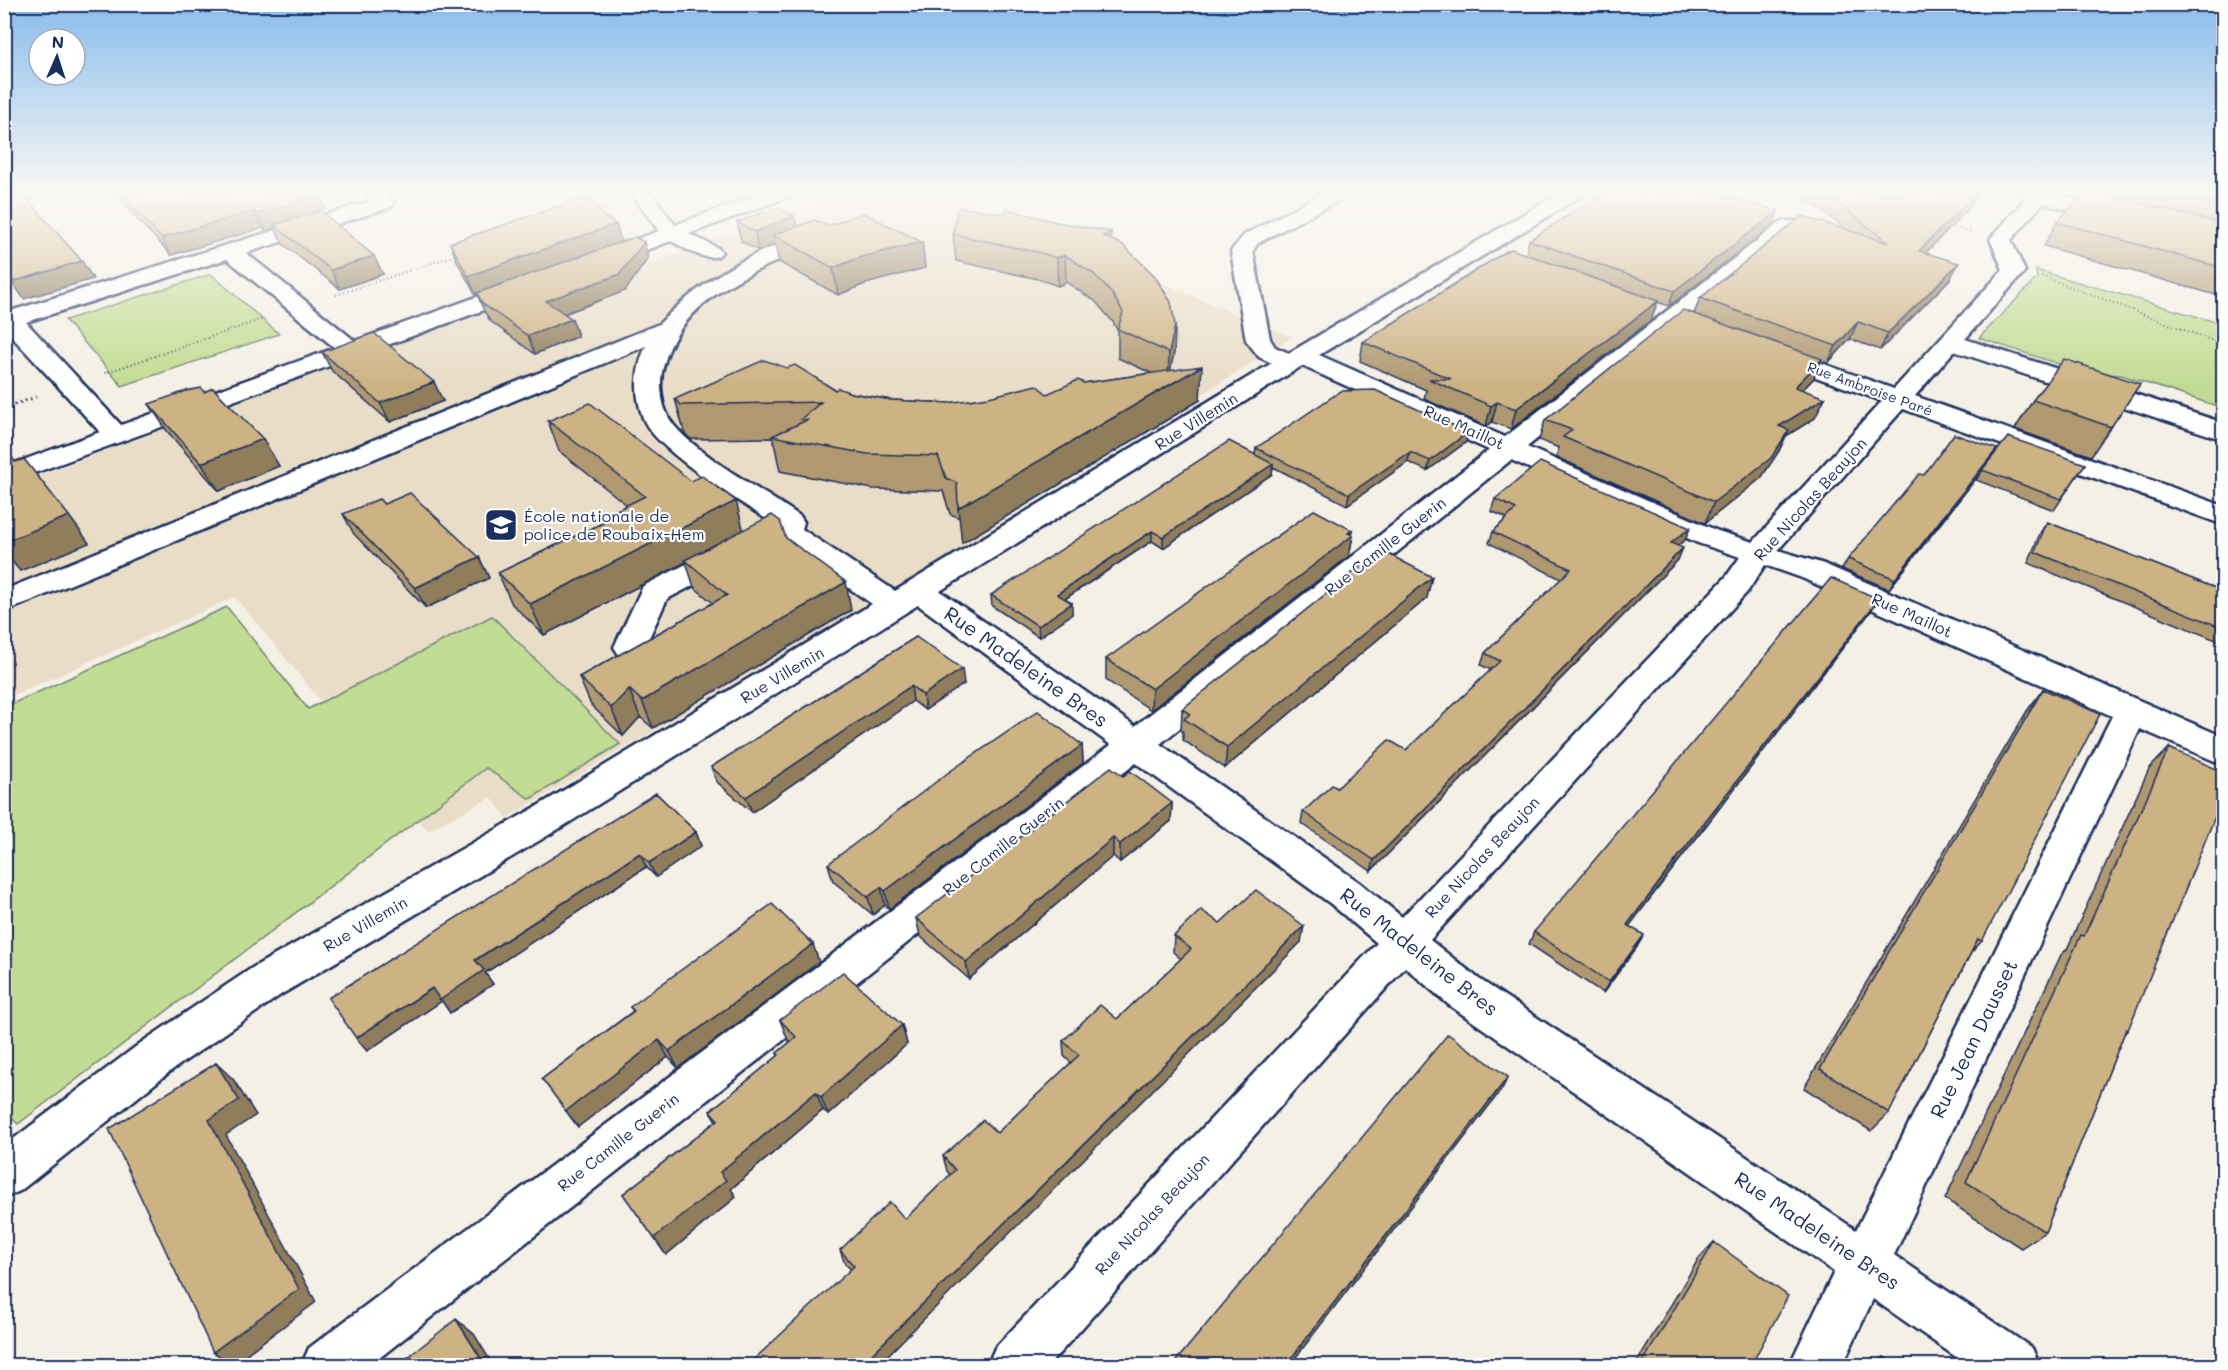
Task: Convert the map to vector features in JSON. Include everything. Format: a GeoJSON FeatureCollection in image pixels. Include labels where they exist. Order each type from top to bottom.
{"type":"FeatureCollection","features":[{"type":"Feature","properties":{"kind":"street"},"geometry":{"type":"LineString","coordinates":[[116,435],[8,320],[212,257]]}},
{"type":"Feature","properties":{"kind":"street"},"geometry":{"type":"LineString","coordinates":[[238,257],[352,350]]}},
{"type":"Feature","properties":{"kind":"street"},"geometry":{"type":"LineString","coordinates":[[586,265],[607,257]]}},
{"type":"Feature","properties":{"kind":"street"},"geometry":{"type":"LineString","coordinates":[[721,257],[746,269]]}},
{"type":"Feature","properties":{"kind":"street"},"geometry":{"type":"LineString","coordinates":[[630,647],[654,593],[790,522],[681,448],[656,419],[648,380],[656,348],[667,329],[688,306],[717,284],[772,257]]}},
{"type":"Feature","properties":{"kind":"street","name":"Rue Maillot"},"geometry":{"type":"LineString","coordinates":[[1243,257],[1258,340],[1267,352],[1295,359],[1509,447],[1708,537],[1813,571],[2223,752]]}},
{"type":"Feature","properties":{"kind":"street","name":"Rue Villemin"},"geometry":{"type":"LineString","coordinates":[[4,1175],[157,1056],[267,981],[549,817],[908,599],[1295,359],[1486,257]]}},
{"type":"Feature","properties":{"kind":"street","name":"Rue Camille Guerin"},"geometry":{"type":"LineString","coordinates":[[327,1365],[1135,745],[1749,257]]}},
{"type":"Feature","properties":{"kind":"street"},"geometry":{"type":"LineString","coordinates":[[2007,257],[2014,271]]}},
{"type":"Feature","properties":{"kind":"street","name":"Rue Nicolas Beaujon"},"geometry":{"type":"LineString","coordinates":[[1013,1365],[1737,584],[1758,554],[1900,400],[2014,271]]}},
{"type":"Feature","properties":{"kind":"street"},"geometry":{"type":"LineString","coordinates":[[4,476],[543,281]]}},
{"type":"Feature","properties":{"kind":"street"},"geometry":{"type":"LineString","coordinates":[[4,602],[667,329]]}},
{"type":"Feature","properties":{"kind":"street"},"geometry":{"type":"LineString","coordinates":[[1950,342],[2223,432]]}},
{"type":"Feature","properties":{"kind":"street","name":"Rue Ambroise Paré"},"geometry":{"type":"LineString","coordinates":[[1750,346],[2223,516]]}},
{"type":"Feature","properties":{"kind":"street","name":"Rue Madeleine Bres"},"geometry":{"type":"LineString","coordinates":[[790,522],[787,532],[908,599],[1135,745],[1345,893],[1464,992],[2014,1365]]}},
{"type":"Feature","properties":{"kind":"street","name":"Rue Jean Dausset"},"geometry":{"type":"LineString","coordinates":[[1815,1365],[2131,712]]}},
{"type":"Feature","properties":{"kind":"path"},"geometry":{"type":"LineString","coordinates":[[2014,271],[2036,273],[2223,345]]}},
{"type":"Feature","properties":{"kind":"shaded area","name":"École nationale de police de Roubaix-Hem"},"geometry":{"type":"Polygon","coordinates":[[[666,257],[1098,257],[1292,337],[940,561],[507,818],[491,797],[428,831],[235,597],[5,699],[5,488],[575,276],[593,284],[666,257]]]}},
{"type":"Feature","properties":{"kind":"green space"},"geometry":{"type":"Polygon","coordinates":[[[2036,270],[2223,324],[2223,408],[2121,375],[2086,373],[1979,338],[2037,278],[2036,270]]]}},
{"type":"Feature","properties":{"kind":"green space"},"geometry":{"type":"Polygon","coordinates":[[[211,274],[279,334],[122,386],[65,320],[211,274]]]}},
{"type":"Feature","properties":{"kind":"green space"},"geometry":{"type":"Polygon","coordinates":[[[227,607],[308,709],[492,616],[620,744],[530,799],[486,768],[18,1124],[4,1111],[5,707],[227,607]]]}},
{"type":"Feature","properties":{"kind":"building"},"geometry":{"type":"Polygon","coordinates":[[[4,257],[78,257],[82,261],[12,282],[4,270],[4,257]]]}},
{"type":"Feature","properties":{"kind":"building"},"geometry":{"type":"Polygon","coordinates":[[[314,257],[371,257],[331,270],[314,257]]]}},
{"type":"Feature","properties":{"kind":"building"},"geometry":{"type":"Polygon","coordinates":[[[458,257],[522,257],[468,276],[458,257]]]}},
{"type":"Feature","properties":{"kind":"building"},"geometry":{"type":"Polygon","coordinates":[[[579,257],[633,257],[620,274],[546,301],[572,319],[528,336],[483,304],[477,293],[579,257]]]}},
{"type":"Feature","properties":{"kind":"building"},"geometry":{"type":"Polygon","coordinates":[[[813,257],[861,257],[861,257],[833,268],[813,257]]]}},
{"type":"Feature","properties":{"kind":"building"},"geometry":{"type":"Polygon","coordinates":[[[1068,257],[1135,257],[1154,275],[1171,302],[1175,325],[1169,353],[1118,329],[1123,312],[1113,295],[1094,274],[1068,257]]]}},
{"type":"Feature","properties":{"kind":"building"},"geometry":{"type":"Polygon","coordinates":[[[1497,257],[1533,257],[1658,301],[1516,409],[1497,402],[1491,406],[1429,379],[1451,379],[1363,342],[1497,257]]]}},
{"type":"Feature","properties":{"kind":"building"},"geometry":{"type":"Polygon","coordinates":[[[1577,257],[1718,257],[1674,291],[1577,257]]]}},
{"type":"Feature","properties":{"kind":"building"},"geometry":{"type":"Polygon","coordinates":[[[1751,257],[1939,257],[1959,263],[1888,333],[1858,322],[1836,346],[1700,298],[1751,257]]]}},
{"type":"Feature","properties":{"kind":"building"},"geometry":{"type":"Polygon","coordinates":[[[2183,257],[2223,257],[2223,268],[2183,257]]]}},
{"type":"Feature","properties":{"kind":"building"},"geometry":{"type":"Polygon","coordinates":[[[1683,310],[1822,359],[1795,387],[1825,398],[1779,426],[1789,430],[1771,458],[1714,502],[1563,437],[1572,430],[1545,420],[1683,310]]]}},
{"type":"Feature","properties":{"kind":"building"},"geometry":{"type":"Polygon","coordinates":[[[374,333],[434,382],[380,403],[322,352],[374,333]]]}},
{"type":"Feature","properties":{"kind":"building"},"geometry":{"type":"Polygon","coordinates":[[[2064,359],[2140,384],[2111,427],[2033,400],[2064,359]]]}},
{"type":"Feature","properties":{"kind":"building"},"geometry":{"type":"Polygon","coordinates":[[[764,360],[787,368],[795,365],[835,390],[838,388],[851,393],[891,400],[948,403],[989,397],[1036,385],[1047,394],[1078,380],[1084,383],[1202,366],[958,508],[957,483],[946,478],[938,456],[867,454],[772,436],[807,420],[801,419],[821,402],[681,405],[675,399],[764,360]]]}},
{"type":"Feature","properties":{"kind":"building"},"geometry":{"type":"Polygon","coordinates":[[[201,388],[204,392],[213,388],[263,439],[201,463],[149,404],[201,388]]]}},
{"type":"Feature","properties":{"kind":"building"},"geometry":{"type":"Polygon","coordinates":[[[1375,390],[1468,432],[1430,461],[1410,452],[1349,494],[1256,448],[1341,391],[1375,390]]]}},
{"type":"Feature","properties":{"kind":"building"},"geometry":{"type":"Polygon","coordinates":[[[590,403],[691,481],[702,476],[736,501],[530,604],[498,573],[620,515],[615,511],[645,496],[548,421],[590,403]]]}},
{"type":"Feature","properties":{"kind":"building"},"geometry":{"type":"Polygon","coordinates":[[[1954,434],[1997,449],[1895,579],[1848,559],[1919,474],[1924,475],[1954,434]]]}},
{"type":"Feature","properties":{"kind":"building"},"geometry":{"type":"Polygon","coordinates":[[[2008,437],[2085,464],[2061,499],[1982,470],[2008,437]]]}},
{"type":"Feature","properties":{"kind":"building"},"geometry":{"type":"Polygon","coordinates":[[[1229,441],[1273,464],[1163,537],[1152,531],[1057,594],[1072,603],[1038,626],[991,595],[1229,441]]]}},
{"type":"Feature","properties":{"kind":"building"},"geometry":{"type":"Polygon","coordinates":[[[12,457],[15,462],[24,459],[69,516],[4,542],[4,460],[12,457]]]}},
{"type":"Feature","properties":{"kind":"building"},"geometry":{"type":"Polygon","coordinates":[[[1540,462],[1690,528],[1671,543],[1683,548],[1374,860],[1303,812],[1332,785],[1337,788],[1389,740],[1406,750],[1500,661],[1485,653],[1571,569],[1493,532],[1516,509],[1495,499],[1540,462]]]}},
{"type":"Feature","properties":{"kind":"building"},"geometry":{"type":"Polygon","coordinates":[[[410,493],[479,557],[415,588],[343,514],[379,499],[384,504],[410,493]]]}},
{"type":"Feature","properties":{"kind":"building"},"geometry":{"type":"Polygon","coordinates":[[[1314,510],[1352,530],[1348,533],[1353,535],[1152,689],[1106,659],[1314,510]]]}},
{"type":"Feature","properties":{"kind":"building"},"geometry":{"type":"Polygon","coordinates":[[[772,515],[780,521],[786,538],[846,582],[642,701],[629,689],[611,708],[579,677],[727,595],[685,560],[772,515]]]}},
{"type":"Feature","properties":{"kind":"building"},"geometry":{"type":"Polygon","coordinates":[[[2047,522],[2223,591],[2223,628],[2035,552],[2047,522]]]}},
{"type":"Feature","properties":{"kind":"building"},"geometry":{"type":"Polygon","coordinates":[[[1381,550],[1432,577],[1227,747],[1184,719],[1190,714],[1182,709],[1381,550]]]}},
{"type":"Feature","properties":{"kind":"building"},"geometry":{"type":"Polygon","coordinates":[[[1831,578],[1879,599],[1627,925],[1644,935],[1609,982],[1534,932],[1831,578]]]}},
{"type":"Feature","properties":{"kind":"building"},"geometry":{"type":"Polygon","coordinates":[[[916,637],[962,669],[923,695],[911,686],[746,797],[711,767],[916,637]]]}},
{"type":"Feature","properties":{"kind":"building"},"geometry":{"type":"Polygon","coordinates":[[[2043,689],[2100,714],[1982,941],[1978,939],[1889,1113],[1820,1069],[2043,689]]]}},
{"type":"Feature","properties":{"kind":"building"},"geometry":{"type":"Polygon","coordinates":[[[1038,711],[1082,745],[885,891],[881,887],[868,897],[828,864],[949,772],[1038,711]]]}},
{"type":"Feature","properties":{"kind":"building"},"geometry":{"type":"Polygon","coordinates":[[[2169,748],[2223,772],[2223,797],[2128,1030],[2126,1029],[2045,1232],[1966,1182],[2081,935],[2084,936],[2169,748]]]}},
{"type":"Feature","properties":{"kind":"building"},"geometry":{"type":"Polygon","coordinates":[[[1111,767],[1123,776],[1130,771],[1172,803],[1120,844],[1113,838],[966,962],[916,918],[1111,767]]]}},
{"type":"Feature","properties":{"kind":"building"},"geometry":{"type":"Polygon","coordinates":[[[656,793],[696,832],[649,863],[640,853],[475,960],[484,970],[440,1000],[432,988],[356,1038],[328,998],[656,793]]]}},
{"type":"Feature","properties":{"kind":"building"},"geometry":{"type":"Polygon","coordinates":[[[1256,890],[1304,926],[861,1365],[748,1365],[854,1266],[840,1250],[890,1202],[905,1219],[955,1170],[943,1156],[983,1120],[997,1133],[1079,1055],[1063,1041],[1100,1005],[1117,1019],[1191,949],[1174,936],[1201,910],[1220,923],[1256,890]]]}},
{"type":"Feature","properties":{"kind":"building"},"geometry":{"type":"Polygon","coordinates":[[[772,904],[813,944],[669,1051],[659,1040],[566,1111],[542,1079],[634,1011],[630,1007],[772,904]]]}},
{"type":"Feature","properties":{"kind":"building"},"geometry":{"type":"Polygon","coordinates":[[[843,972],[902,1025],[821,1097],[816,1092],[720,1172],[726,1180],[654,1238],[623,1194],[718,1120],[710,1111],[779,1055],[777,1053],[796,1037],[780,1020],[843,972]]]}},
{"type":"Feature","properties":{"kind":"building"},"geometry":{"type":"Polygon","coordinates":[[[1448,1034],[1508,1077],[1286,1365],[1181,1365],[1176,1361],[1448,1034]]]}},
{"type":"Feature","properties":{"kind":"building"},"geometry":{"type":"Polygon","coordinates":[[[216,1063],[239,1100],[209,1120],[299,1289],[213,1352],[109,1129],[216,1063]]]}},
{"type":"Feature","properties":{"kind":"building"},"geometry":{"type":"Polygon","coordinates":[[[1714,1242],[1788,1296],[1751,1365],[1641,1365],[1714,1242]]]}},
{"type":"Feature","properties":{"kind":"building"},"geometry":{"type":"Polygon","coordinates":[[[456,1319],[485,1365],[398,1365],[456,1319]]]}},
{"type":"Feature","properties":{"kind":"building"},"geometry":{"type":"Polygon","coordinates":[[[1884,1357],[1895,1365],[1880,1365],[1884,1357]]]}},
{"type":"Feature","properties":{"kind":"place","name":"École nationale de police de Roubaix-Hem"},"geometry":{"type":"Point","coordinates":[501,525]}}]}
